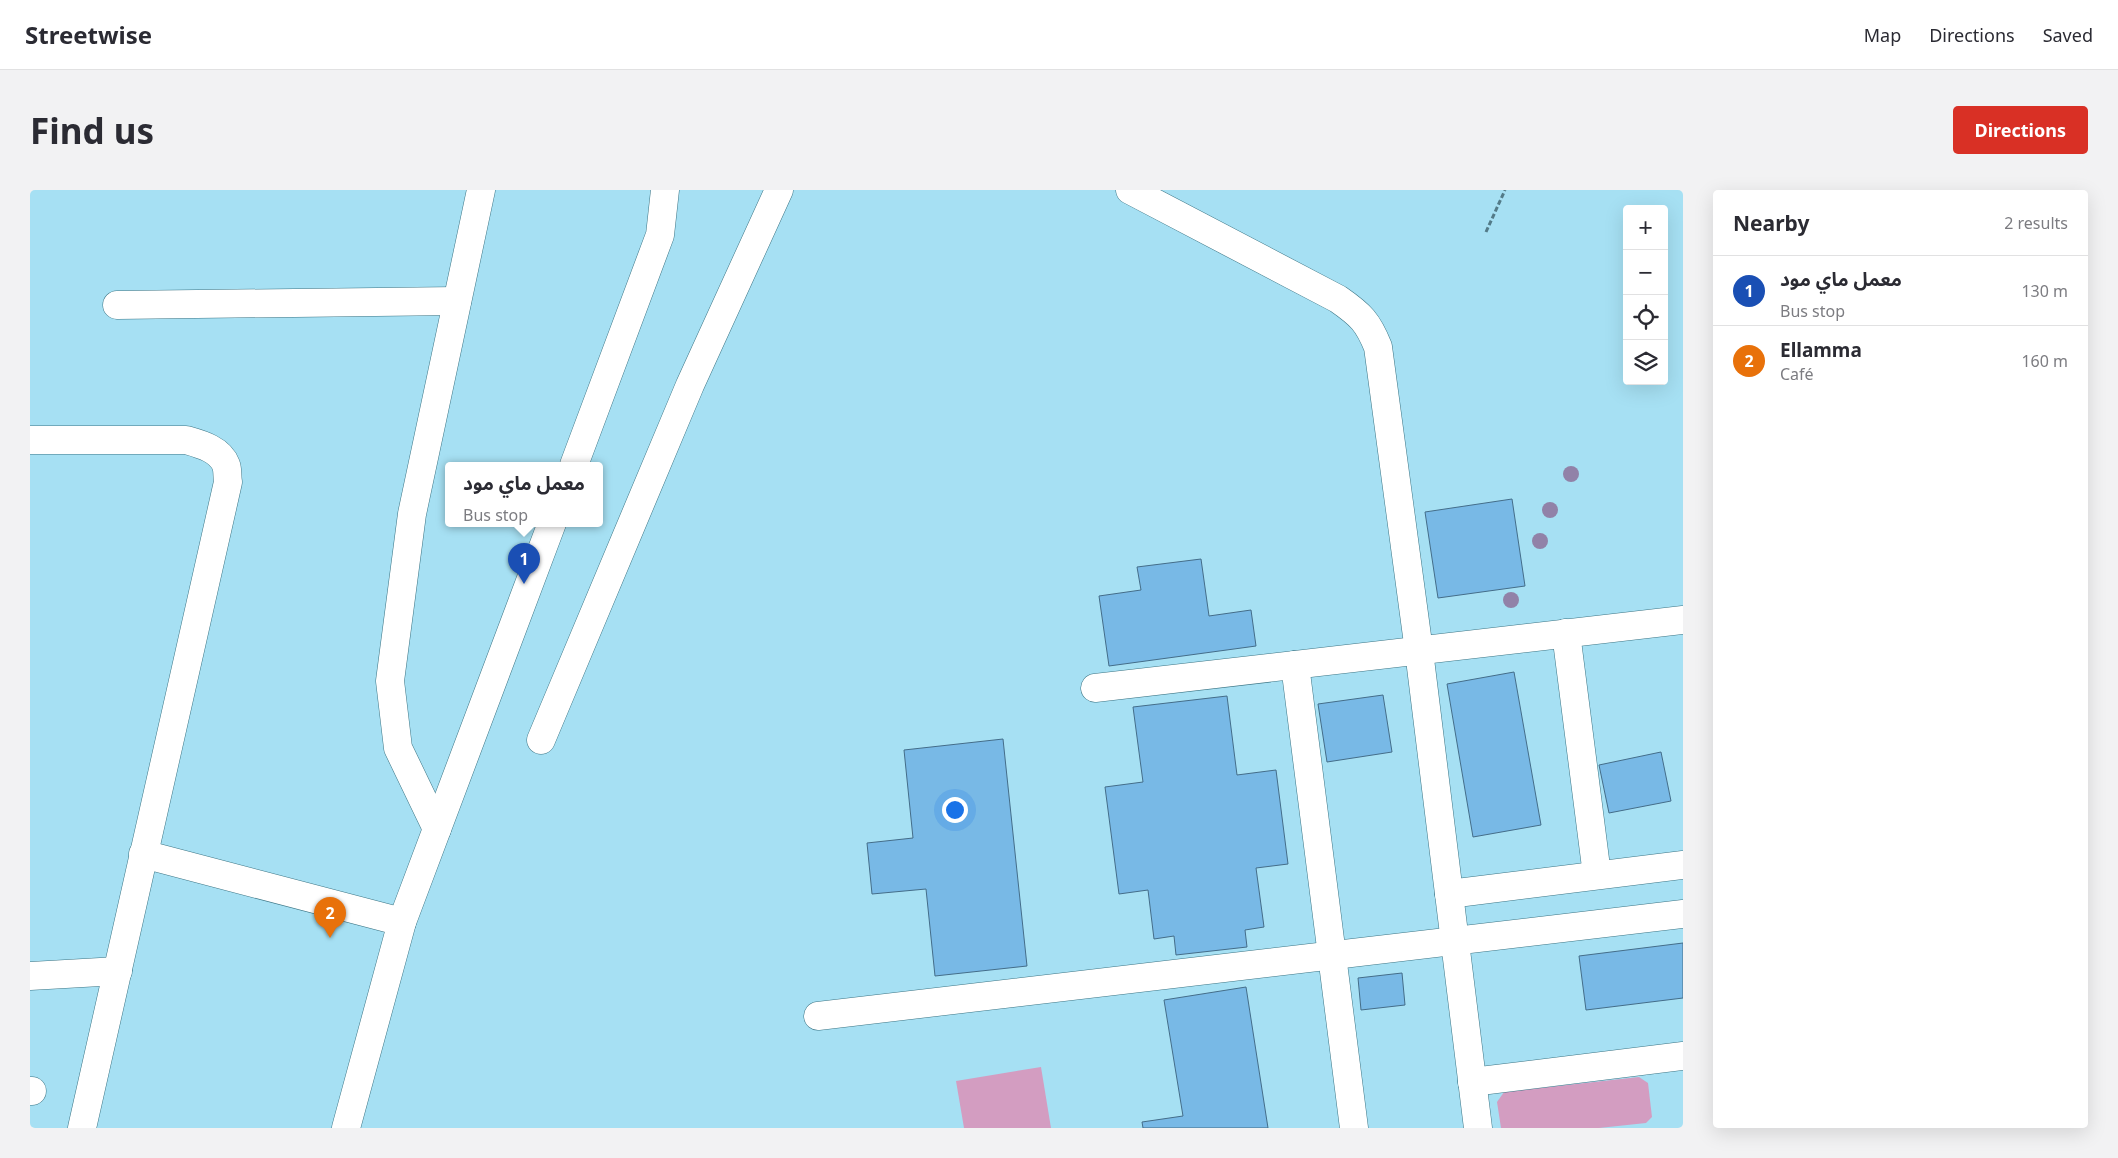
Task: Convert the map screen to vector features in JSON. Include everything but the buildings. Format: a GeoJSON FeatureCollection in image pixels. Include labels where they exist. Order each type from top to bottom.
{"type":"FeatureCollection","features":[{"type":"Feature","properties":{"kind":"street"},"geometry":{"type":"LineString","coordinates":[[438,829],[398,748],[390,682],[412,514],[481,190]]}},
{"type":"Feature","properties":{"kind":"street"},"geometry":{"type":"LineString","coordinates":[[575,462],[660,235],[665,190]]}},
{"type":"Feature","properties":{"kind":"street"},"geometry":{"type":"LineString","coordinates":[[541,740],[690,385],[780,190]]}},
{"type":"Feature","properties":{"kind":"street"},"geometry":{"type":"LineString","coordinates":[[1130,190],[1338,299],[1354,310],[1369,326],[1378,348],[1478,1128]]}},
{"type":"Feature","properties":{"kind":"street"},"geometry":{"type":"LineString","coordinates":[[117,305],[457,301]]}},
{"type":"Feature","properties":{"kind":"street"},"geometry":{"type":"LineString","coordinates":[[30,440],[186,440],[206,446],[217,454],[226,465],[228,482],[82,1128]]}},
{"type":"Feature","properties":{"kind":"street"},"geometry":{"type":"LineString","coordinates":[[346,1128],[402,922],[551,527]]}},
{"type":"Feature","properties":{"kind":"street"},"geometry":{"type":"LineString","coordinates":[[1095,688],[1683,620]]}},
{"type":"Feature","properties":{"kind":"street"},"geometry":{"type":"LineString","coordinates":[[1566,633],[1597,875]]}},
{"type":"Feature","properties":{"kind":"street"},"geometry":{"type":"LineString","coordinates":[[1295,665],[1354,1128]]}},
{"type":"Feature","properties":{"kind":"street"},"geometry":{"type":"LineString","coordinates":[[143,854],[402,922]]}},
{"type":"Feature","properties":{"kind":"street"},"geometry":{"type":"LineString","coordinates":[[1449,894],[1683,864]]}},
{"type":"Feature","properties":{"kind":"street"},"geometry":{"type":"LineString","coordinates":[[818,1016],[1683,914]]}},
{"type":"Feature","properties":{"kind":"street"},"geometry":{"type":"LineString","coordinates":[[30,976],[118,971]]}},
{"type":"Feature","properties":{"kind":"street"},"geometry":{"type":"LineString","coordinates":[[1472,1082],[1683,1056]]}},
{"type":"Feature","properties":{"kind":"path"},"geometry":{"type":"LineString","coordinates":[[1486,232],[1505,190]]}},
{"type":"Feature","properties":{"kind":"shaded area"},"geometry":{"type":"Polygon","coordinates":[[[1041,1067],[1051,1128],[964,1128],[956,1081],[1041,1067]]]}},
{"type":"Feature","properties":{"kind":"shaded area"},"geometry":{"type":"Polygon","coordinates":[[[1639,1077],[1648,1083],[1652,1117],[1646,1123],[1599,1128],[1501,1128],[1497,1102],[1504,1092],[1639,1077]]]}},
{"type":"Feature","properties":{"kind":"place","name":"معمل ماي مود"},"geometry":{"type":"Point","coordinates":[524,584]}},
{"type":"Feature","properties":{"kind":"place","name":"Ellamma"},"geometry":{"type":"Point","coordinates":[330,938]}}]}
